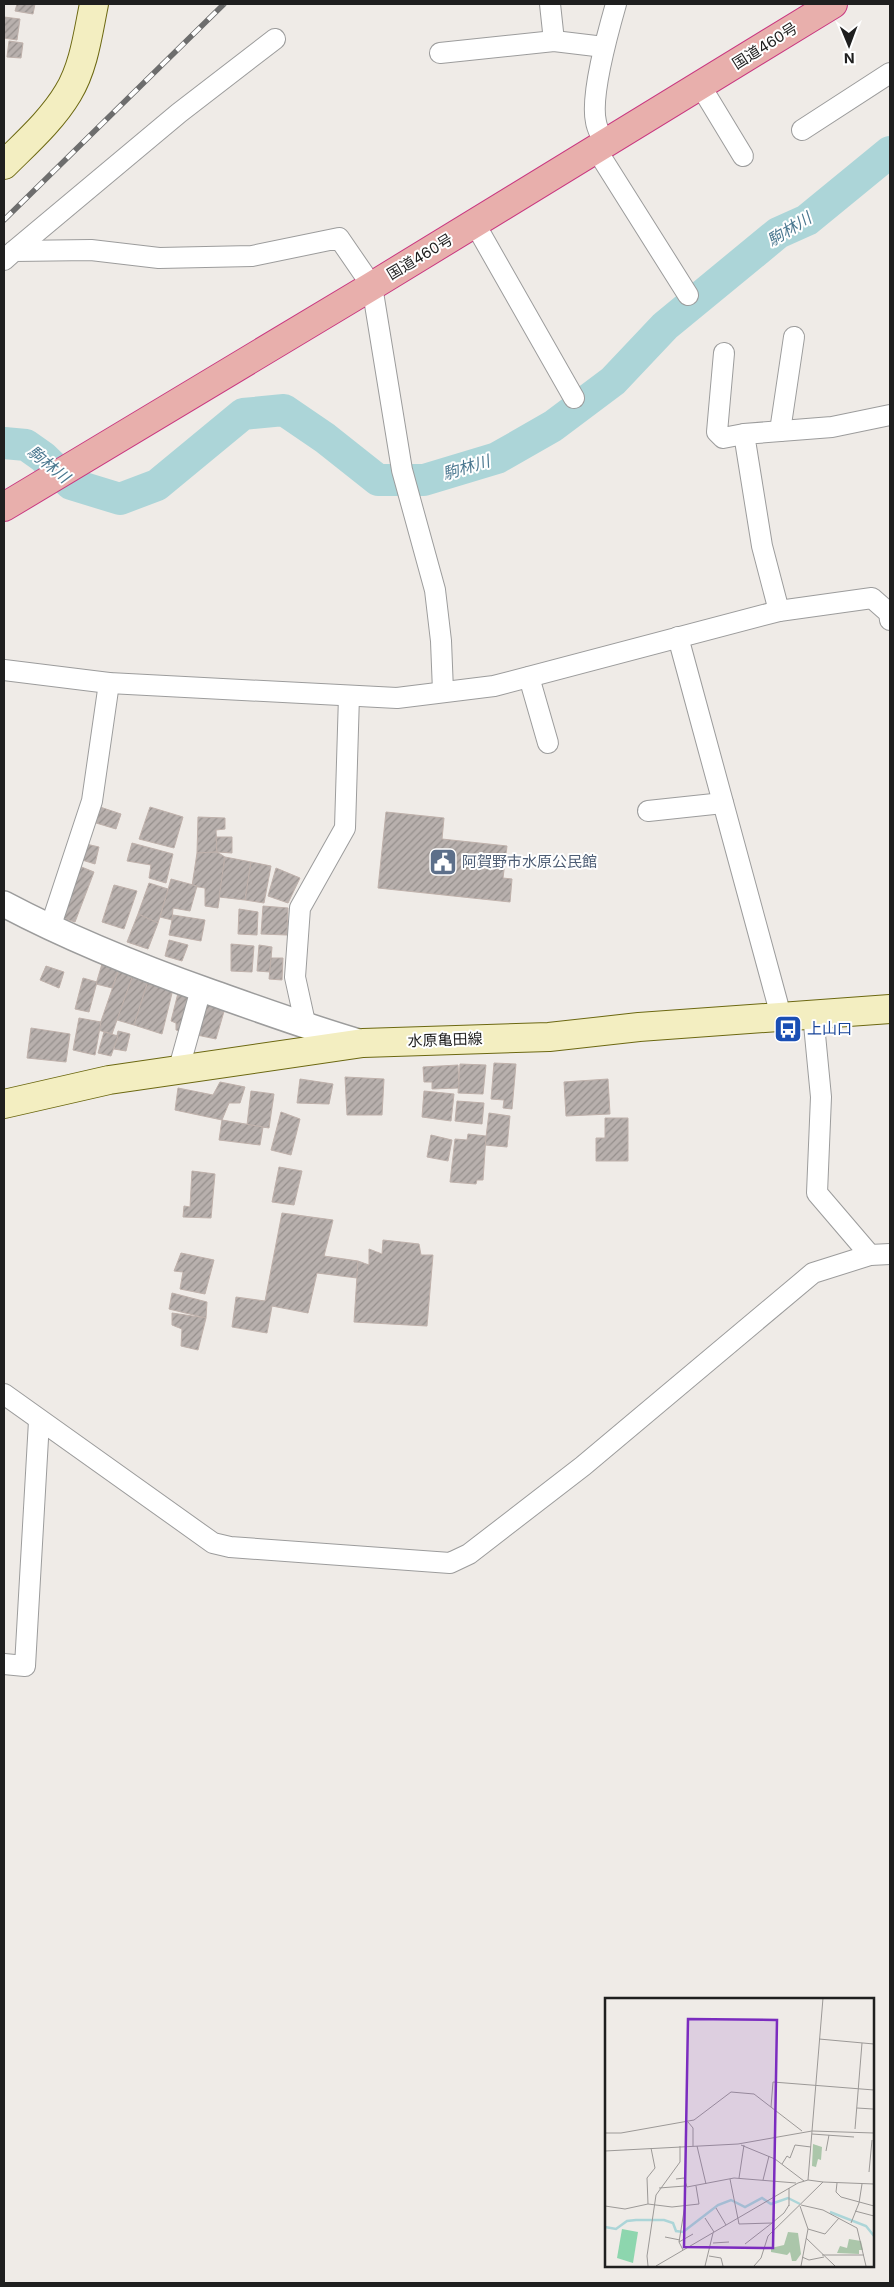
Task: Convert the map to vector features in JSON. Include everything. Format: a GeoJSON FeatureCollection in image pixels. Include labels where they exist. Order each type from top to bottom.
{"type":"FeatureCollection","features":[{"type":"Feature","properties":{"kind":"highway","name":"国道460号"},"geometry":{"type":"LineString","coordinates":[[4,507],[475,224],[833,4]]}},
{"type":"Feature","properties":{"kind":"main road"},"geometry":{"type":"LineString","coordinates":[[4,165],[50,118],[69,92],[81,60],[94,4]]}},
{"type":"Feature","properties":{"kind":"main road","name":"水原亀田線"},"geometry":{"type":"LineString","coordinates":[[4,1104],[59,1090],[179,1068],[363,1043],[549,1037],[639,1027],[890,1009]]}},
{"type":"Feature","properties":{"kind":"street"},"geometry":{"type":"LineString","coordinates":[[550,4],[554,41]]}},
{"type":"Feature","properties":{"kind":"street"},"geometry":{"type":"LineString","coordinates":[[616,4],[604,47],[595,101],[600,146],[688,295]]}},
{"type":"Feature","properties":{"kind":"street"},"geometry":{"type":"LineString","coordinates":[[9,256],[179,113],[275,39]]}},
{"type":"Feature","properties":{"kind":"street"},"geometry":{"type":"LineString","coordinates":[[440,54],[554,41],[604,47]]}},
{"type":"Feature","properties":{"kind":"street"},"geometry":{"type":"LineString","coordinates":[[802,130],[890,73]]}},
{"type":"Feature","properties":{"kind":"street"},"geometry":{"type":"LineString","coordinates":[[700,85],[743,156]]}},
{"type":"Feature","properties":{"kind":"street"},"geometry":{"type":"LineString","coordinates":[[475,224],[574,398]]}},
{"type":"Feature","properties":{"kind":"street"},"geometry":{"type":"LineString","coordinates":[[9,256],[91,250],[159,258],[252,256],[339,238],[372,286],[402,470],[434,590],[441,641],[444,691]]}},
{"type":"Feature","properties":{"kind":"street"},"geometry":{"type":"LineString","coordinates":[[780,431],[794,337]]}},
{"type":"Feature","properties":{"kind":"street"},"geometry":{"type":"LineString","coordinates":[[724,353],[718,432],[723,438],[744,434],[832,427],[890,415],[890,410]]}},
{"type":"Feature","properties":{"kind":"street"},"geometry":{"type":"LineString","coordinates":[[744,434],[762,546],[779,610]]}},
{"type":"Feature","properties":{"kind":"street"},"geometry":{"type":"LineString","coordinates":[[4,670],[109,683],[397,698],[494,686],[779,610],[872,598],[890,615]]}},
{"type":"Feature","properties":{"kind":"street"},"geometry":{"type":"LineString","coordinates":[[678,637],[781,1016]]}},
{"type":"Feature","properties":{"kind":"street"},"geometry":{"type":"LineString","coordinates":[[529,677],[548,743]]}},
{"type":"Feature","properties":{"kind":"street"},"geometry":{"type":"LineString","coordinates":[[50,928],[92,801],[109,683]]}},
{"type":"Feature","properties":{"kind":"street"},"geometry":{"type":"LineString","coordinates":[[306,1027],[295,977],[300,908],[345,828],[349,696]]}},
{"type":"Feature","properties":{"kind":"street"},"geometry":{"type":"LineString","coordinates":[[648,811],[723,803]]}},
{"type":"Feature","properties":{"kind":"street"},"geometry":{"type":"LineString","coordinates":[[4,904],[50,928],[166,977],[306,1027],[363,1043]]}},
{"type":"Feature","properties":{"kind":"street"},"geometry":{"type":"LineString","coordinates":[[179,1068],[201,989]]}},
{"type":"Feature","properties":{"kind":"street"},"geometry":{"type":"LineString","coordinates":[[813,1014],[821,1097],[816,1193],[870,1255]]}},
{"type":"Feature","properties":{"kind":"street"},"geometry":{"type":"LineString","coordinates":[[4,1394],[39,1421],[213,1543],[230,1547],[450,1563],[470,1554],[583,1466],[813,1273],[870,1255],[890,1254]]}},
{"type":"Feature","properties":{"kind":"street"},"geometry":{"type":"LineString","coordinates":[[4,1664],[25,1666],[39,1421]]}},
{"type":"Feature","properties":{"kind":"building"},"geometry":{"type":"Polygon","coordinates":[[[17,4],[35,4],[33,14],[15,11],[17,4]]]}},
{"type":"Feature","properties":{"kind":"building"},"geometry":{"type":"Polygon","coordinates":[[[4,17],[20,19],[17,40],[4,38],[4,17]]]}},
{"type":"Feature","properties":{"kind":"building"},"geometry":{"type":"Polygon","coordinates":[[[9,41],[23,43],[21,58],[7,57],[9,41]]]}},
{"type":"Feature","properties":{"kind":"building"},"geometry":{"type":"Polygon","coordinates":[[[100,807],[121,814],[116,829],[96,823],[100,807]]]}},
{"type":"Feature","properties":{"kind":"building"},"geometry":{"type":"Polygon","coordinates":[[[150,807],[183,817],[174,848],[139,839],[150,807]]]}},
{"type":"Feature","properties":{"kind":"building","name":"阿賀野市水原公民館"},"geometry":{"type":"Polygon","coordinates":[[[386,812],[444,818],[442,839],[507,846],[503,878],[512,879],[510,902],[378,888],[386,812]]]}},
{"type":"Feature","properties":{"kind":"building"},"geometry":{"type":"Polygon","coordinates":[[[198,817],[225,818],[225,829],[216,830],[217,852],[197,853],[198,817]]]}},
{"type":"Feature","properties":{"kind":"building"},"geometry":{"type":"Polygon","coordinates":[[[216,837],[232,837],[232,853],[217,852],[216,837]]]}},
{"type":"Feature","properties":{"kind":"building"},"geometry":{"type":"Polygon","coordinates":[[[132,843],[173,854],[166,883],[149,878],[151,865],[127,861],[132,843]]]}},
{"type":"Feature","properties":{"kind":"building"},"geometry":{"type":"Polygon","coordinates":[[[86,844],[99,847],[95,864],[82,860],[86,844]]]}},
{"type":"Feature","properties":{"kind":"building"},"geometry":{"type":"Polygon","coordinates":[[[217,852],[225,857],[218,908],[205,906],[205,888],[192,886],[197,853],[217,852]]]}},
{"type":"Feature","properties":{"kind":"building"},"geometry":{"type":"Polygon","coordinates":[[[225,857],[251,862],[245,900],[219,897],[225,857]]]}},
{"type":"Feature","properties":{"kind":"building"},"geometry":{"type":"Polygon","coordinates":[[[251,862],[271,866],[264,903],[245,900],[251,862]]]}},
{"type":"Feature","properties":{"kind":"building"},"geometry":{"type":"Polygon","coordinates":[[[79,866],[94,872],[75,922],[60,917],[79,866]]]}},
{"type":"Feature","properties":{"kind":"building"},"geometry":{"type":"Polygon","coordinates":[[[276,868],[300,878],[288,903],[268,896],[276,868]]]}},
{"type":"Feature","properties":{"kind":"building"},"geometry":{"type":"Polygon","coordinates":[[[171,879],[197,886],[190,911],[173,908],[172,920],[160,917],[171,879]]]}},
{"type":"Feature","properties":{"kind":"building"},"geometry":{"type":"Polygon","coordinates":[[[149,883],[168,889],[158,923],[138,914],[149,883]]]}},
{"type":"Feature","properties":{"kind":"building"},"geometry":{"type":"Polygon","coordinates":[[[114,885],[137,891],[124,929],[102,922],[114,885]]]}},
{"type":"Feature","properties":{"kind":"building"},"geometry":{"type":"Polygon","coordinates":[[[263,906],[288,908],[287,935],[261,934],[263,906]]]}},
{"type":"Feature","properties":{"kind":"building"},"geometry":{"type":"Polygon","coordinates":[[[239,909],[258,912],[257,935],[238,934],[239,909]]]}},
{"type":"Feature","properties":{"kind":"building"},"geometry":{"type":"Polygon","coordinates":[[[138,914],[158,923],[148,949],[127,942],[138,914]]]}},
{"type":"Feature","properties":{"kind":"building"},"geometry":{"type":"Polygon","coordinates":[[[173,915],[205,920],[201,941],[169,935],[173,915]]]}},
{"type":"Feature","properties":{"kind":"building"},"geometry":{"type":"Polygon","coordinates":[[[169,940],[188,945],[182,961],[165,956],[169,940]]]}},
{"type":"Feature","properties":{"kind":"building"},"geometry":{"type":"Polygon","coordinates":[[[231,944],[254,946],[252,972],[231,971],[231,944]]]}},
{"type":"Feature","properties":{"kind":"building"},"geometry":{"type":"Polygon","coordinates":[[[259,945],[272,947],[270,972],[257,971],[259,945]]]}},
{"type":"Feature","properties":{"kind":"building"},"geometry":{"type":"Polygon","coordinates":[[[271,958],[283,958],[282,980],[269,979],[271,958]]]}},
{"type":"Feature","properties":{"kind":"building"},"geometry":{"type":"Polygon","coordinates":[[[102,964],[119,969],[112,988],[96,984],[102,964]]]}},
{"type":"Feature","properties":{"kind":"building"},"geometry":{"type":"Polygon","coordinates":[[[46,966],[64,972],[59,988],[40,980],[46,966]]]}},
{"type":"Feature","properties":{"kind":"building"},"geometry":{"type":"Polygon","coordinates":[[[119,969],[133,975],[112,1034],[98,1030],[119,969]]]}},
{"type":"Feature","properties":{"kind":"building"},"geometry":{"type":"Polygon","coordinates":[[[133,975],[148,981],[134,1025],[117,1020],[133,975]]]}},
{"type":"Feature","properties":{"kind":"building"},"geometry":{"type":"Polygon","coordinates":[[[83,978],[97,982],[89,1012],[75,1009],[83,978]]]}},
{"type":"Feature","properties":{"kind":"building"},"geometry":{"type":"Polygon","coordinates":[[[148,981],[173,989],[162,1034],[134,1025],[148,981]]]}},
{"type":"Feature","properties":{"kind":"building"},"geometry":{"type":"Polygon","coordinates":[[[178,993],[196,998],[187,1033],[176,1030],[176,1023],[171,1021],[178,993]]]}},
{"type":"Feature","properties":{"kind":"building"},"geometry":{"type":"Polygon","coordinates":[[[201,1000],[225,1008],[216,1039],[192,1034],[201,1000]]]}},
{"type":"Feature","properties":{"kind":"building"},"geometry":{"type":"Polygon","coordinates":[[[79,1018],[101,1022],[95,1055],[73,1050],[79,1018]]]}},
{"type":"Feature","properties":{"kind":"building"},"geometry":{"type":"Polygon","coordinates":[[[31,1028],[70,1034],[66,1062],[27,1058],[31,1028]]]}},
{"type":"Feature","properties":{"kind":"building"},"geometry":{"type":"Polygon","coordinates":[[[118,1031],[130,1034],[126,1051],[114,1049],[118,1031]]]}},
{"type":"Feature","properties":{"kind":"building"},"geometry":{"type":"Polygon","coordinates":[[[104,1032],[118,1036],[111,1056],[98,1053],[104,1032]]]}},
{"type":"Feature","properties":{"kind":"building"},"geometry":{"type":"Polygon","coordinates":[[[494,1063],[516,1064],[512,1109],[503,1108],[504,1100],[491,1099],[494,1063]]]}},
{"type":"Feature","properties":{"kind":"building"},"geometry":{"type":"Polygon","coordinates":[[[460,1064],[486,1065],[483,1094],[458,1093],[460,1064]]]}},
{"type":"Feature","properties":{"kind":"building"},"geometry":{"type":"Polygon","coordinates":[[[458,1065],[459,1088],[432,1089],[432,1082],[424,1082],[423,1067],[458,1065]]]}},
{"type":"Feature","properties":{"kind":"building"},"geometry":{"type":"Polygon","coordinates":[[[345,1077],[384,1079],[382,1115],[347,1115],[345,1077]]]}},
{"type":"Feature","properties":{"kind":"building"},"geometry":{"type":"Polygon","coordinates":[[[300,1079],[333,1084],[329,1104],[297,1103],[300,1079]]]}},
{"type":"Feature","properties":{"kind":"building"},"geometry":{"type":"Polygon","coordinates":[[[608,1079],[610,1114],[566,1116],[564,1082],[608,1079]]]}},
{"type":"Feature","properties":{"kind":"building"},"geometry":{"type":"Polygon","coordinates":[[[220,1082],[245,1087],[240,1103],[229,1103],[222,1120],[175,1110],[178,1088],[213,1095],[220,1082]]]}},
{"type":"Feature","properties":{"kind":"building"},"geometry":{"type":"Polygon","coordinates":[[[251,1091],[274,1094],[269,1128],[247,1125],[251,1091]]]}},
{"type":"Feature","properties":{"kind":"building"},"geometry":{"type":"Polygon","coordinates":[[[424,1091],[454,1094],[451,1121],[422,1117],[424,1091]]]}},
{"type":"Feature","properties":{"kind":"building"},"geometry":{"type":"Polygon","coordinates":[[[457,1101],[484,1103],[482,1124],[455,1121],[457,1101]]]}},
{"type":"Feature","properties":{"kind":"building"},"geometry":{"type":"Polygon","coordinates":[[[281,1112],[300,1119],[291,1155],[271,1150],[281,1112]]]}},
{"type":"Feature","properties":{"kind":"building"},"geometry":{"type":"Polygon","coordinates":[[[489,1113],[510,1116],[507,1147],[485,1145],[489,1113]]]}},
{"type":"Feature","properties":{"kind":"building"},"geometry":{"type":"Polygon","coordinates":[[[605,1118],[628,1118],[628,1161],[596,1161],[596,1138],[605,1138],[605,1118]]]}},
{"type":"Feature","properties":{"kind":"building"},"geometry":{"type":"Polygon","coordinates":[[[222,1120],[263,1127],[260,1145],[219,1140],[222,1120]]]}},
{"type":"Feature","properties":{"kind":"building"},"geometry":{"type":"Polygon","coordinates":[[[468,1134],[486,1136],[483,1180],[477,1180],[476,1184],[450,1182],[455,1139],[467,1140],[468,1134]]]}},
{"type":"Feature","properties":{"kind":"building"},"geometry":{"type":"Polygon","coordinates":[[[431,1135],[452,1140],[448,1161],[427,1157],[431,1135]]]}},
{"type":"Feature","properties":{"kind":"building"},"geometry":{"type":"Polygon","coordinates":[[[279,1167],[302,1171],[294,1205],[272,1202],[279,1167]]]}},
{"type":"Feature","properties":{"kind":"building"},"geometry":{"type":"Polygon","coordinates":[[[192,1171],[215,1174],[211,1218],[183,1217],[184,1206],[190,1207],[192,1171]]]}},
{"type":"Feature","properties":{"kind":"building"},"geometry":{"type":"Polygon","coordinates":[[[282,1213],[333,1220],[324,1256],[358,1261],[357,1278],[317,1273],[308,1313],[272,1306],[267,1333],[232,1327],[236,1297],[265,1301],[282,1213]]]}},
{"type":"Feature","properties":{"kind":"building"},"geometry":{"type":"Polygon","coordinates":[[[383,1240],[419,1244],[421,1255],[433,1255],[427,1326],[354,1322],[358,1261],[369,1265],[369,1249],[382,1254],[383,1240]]]}},
{"type":"Feature","properties":{"kind":"building"},"geometry":{"type":"Polygon","coordinates":[[[181,1253],[214,1260],[205,1294],[180,1289],[183,1272],[174,1271],[181,1253]]]}},
{"type":"Feature","properties":{"kind":"building"},"geometry":{"type":"Polygon","coordinates":[[[172,1293],[207,1302],[206,1318],[169,1309],[172,1293]]]}},
{"type":"Feature","properties":{"kind":"building"},"geometry":{"type":"Polygon","coordinates":[[[172,1313],[206,1318],[198,1350],[181,1346],[182,1329],[172,1325],[172,1313]]]}},
{"type":"Feature","properties":{"kind":"waterway","name":"駒林川"},"geometry":{"type":"LineString","coordinates":[[4,443],[26,445],[43,457],[71,484],[120,499],[157,485],[243,414],[284,410],[325,438],[378,480],[424,480],[497,458],[553,426],[613,381],[665,326],[778,233],[807,220],[890,152]]}},
{"type":"Feature","properties":{"kind":"railway"},"geometry":{"type":"LineString","coordinates":[[4,220],[224,4]]}},
{"type":"Feature","properties":{"kind":"place","name":"阿賀野市水原公民館"},"geometry":{"type":"Point","coordinates":[443,862]}},
{"type":"Feature","properties":{"kind":"place","name":"上山口"},"geometry":{"type":"Point","coordinates":[788,1029]}}]}
